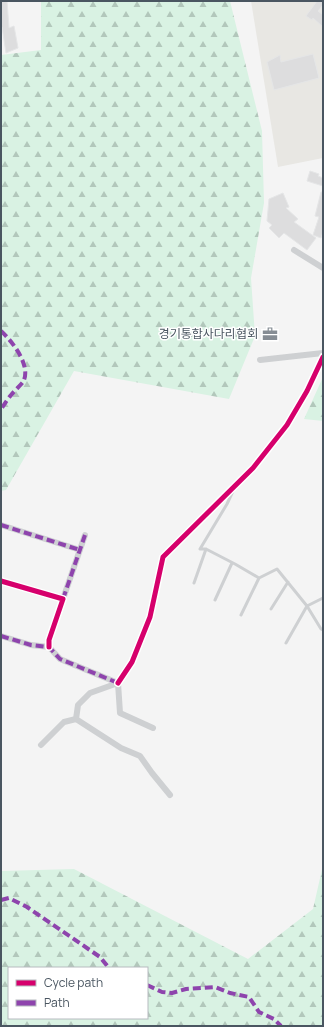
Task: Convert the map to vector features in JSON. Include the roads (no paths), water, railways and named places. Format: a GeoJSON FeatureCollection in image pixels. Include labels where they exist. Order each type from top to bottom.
{"type":"FeatureCollection","features":[{"type":"Feature","properties":{"kind":"street"},"geometry":{"type":"LineString","coordinates":[[294,250],[323,268]]}},
{"type":"Feature","properties":{"kind":"street"},"geometry":{"type":"LineString","coordinates":[[260,360],[323,354]]}},
{"type":"Feature","properties":{"kind":"street"},"geometry":{"type":"LineString","coordinates":[[153,728],[120,712],[118,684],[132,662],[150,616],[163,557],[253,468],[287,426],[307,391],[323,357]]}},
{"type":"Feature","properties":{"kind":"street"},"geometry":{"type":"LineString","coordinates":[[1,525],[80,550]]}},
{"type":"Feature","properties":{"kind":"street"},"geometry":{"type":"LineString","coordinates":[[49,647],[49,640],[62,599],[85,535]]}},
{"type":"Feature","properties":{"kind":"street"},"geometry":{"type":"LineString","coordinates":[[1,581],[62,599]]}},
{"type":"Feature","properties":{"kind":"street"},"geometry":{"type":"LineString","coordinates":[[1,636],[31,645],[49,647],[60,659],[118,684]]}},
{"type":"Feature","properties":{"kind":"street"},"geometry":{"type":"LineString","coordinates":[[76,719],[78,705],[90,693],[118,684]]}},
{"type":"Feature","properties":{"kind":"street"},"geometry":{"type":"LineString","coordinates":[[41,745],[64,722],[76,719],[121,748],[140,756],[170,795]]}},
{"type":"Feature","properties":{"kind":"lane"},"geometry":{"type":"LineString","coordinates":[[236,485],[227,504],[200,549],[206,549],[259,578]]}},
{"type":"Feature","properties":{"kind":"lane"},"geometry":{"type":"LineString","coordinates":[[194,583],[206,549]]}},
{"type":"Feature","properties":{"kind":"lane"},"geometry":{"type":"LineString","coordinates":[[215,600],[232,563]]}},
{"type":"Feature","properties":{"kind":"lane"},"geometry":{"type":"LineString","coordinates":[[241,615],[259,578],[278,568],[323,630]]}},
{"type":"Feature","properties":{"kind":"lane"},"geometry":{"type":"LineString","coordinates":[[271,609],[288,582]]}},
{"type":"Feature","properties":{"kind":"lane"},"geometry":{"type":"LineString","coordinates":[[286,643],[306,606],[323,598]]}},
{"type":"Feature","properties":{"kind":"place","name":"경기통합사다리협회"},"geometry":{"type":"Point","coordinates":[270,334]}}]}
